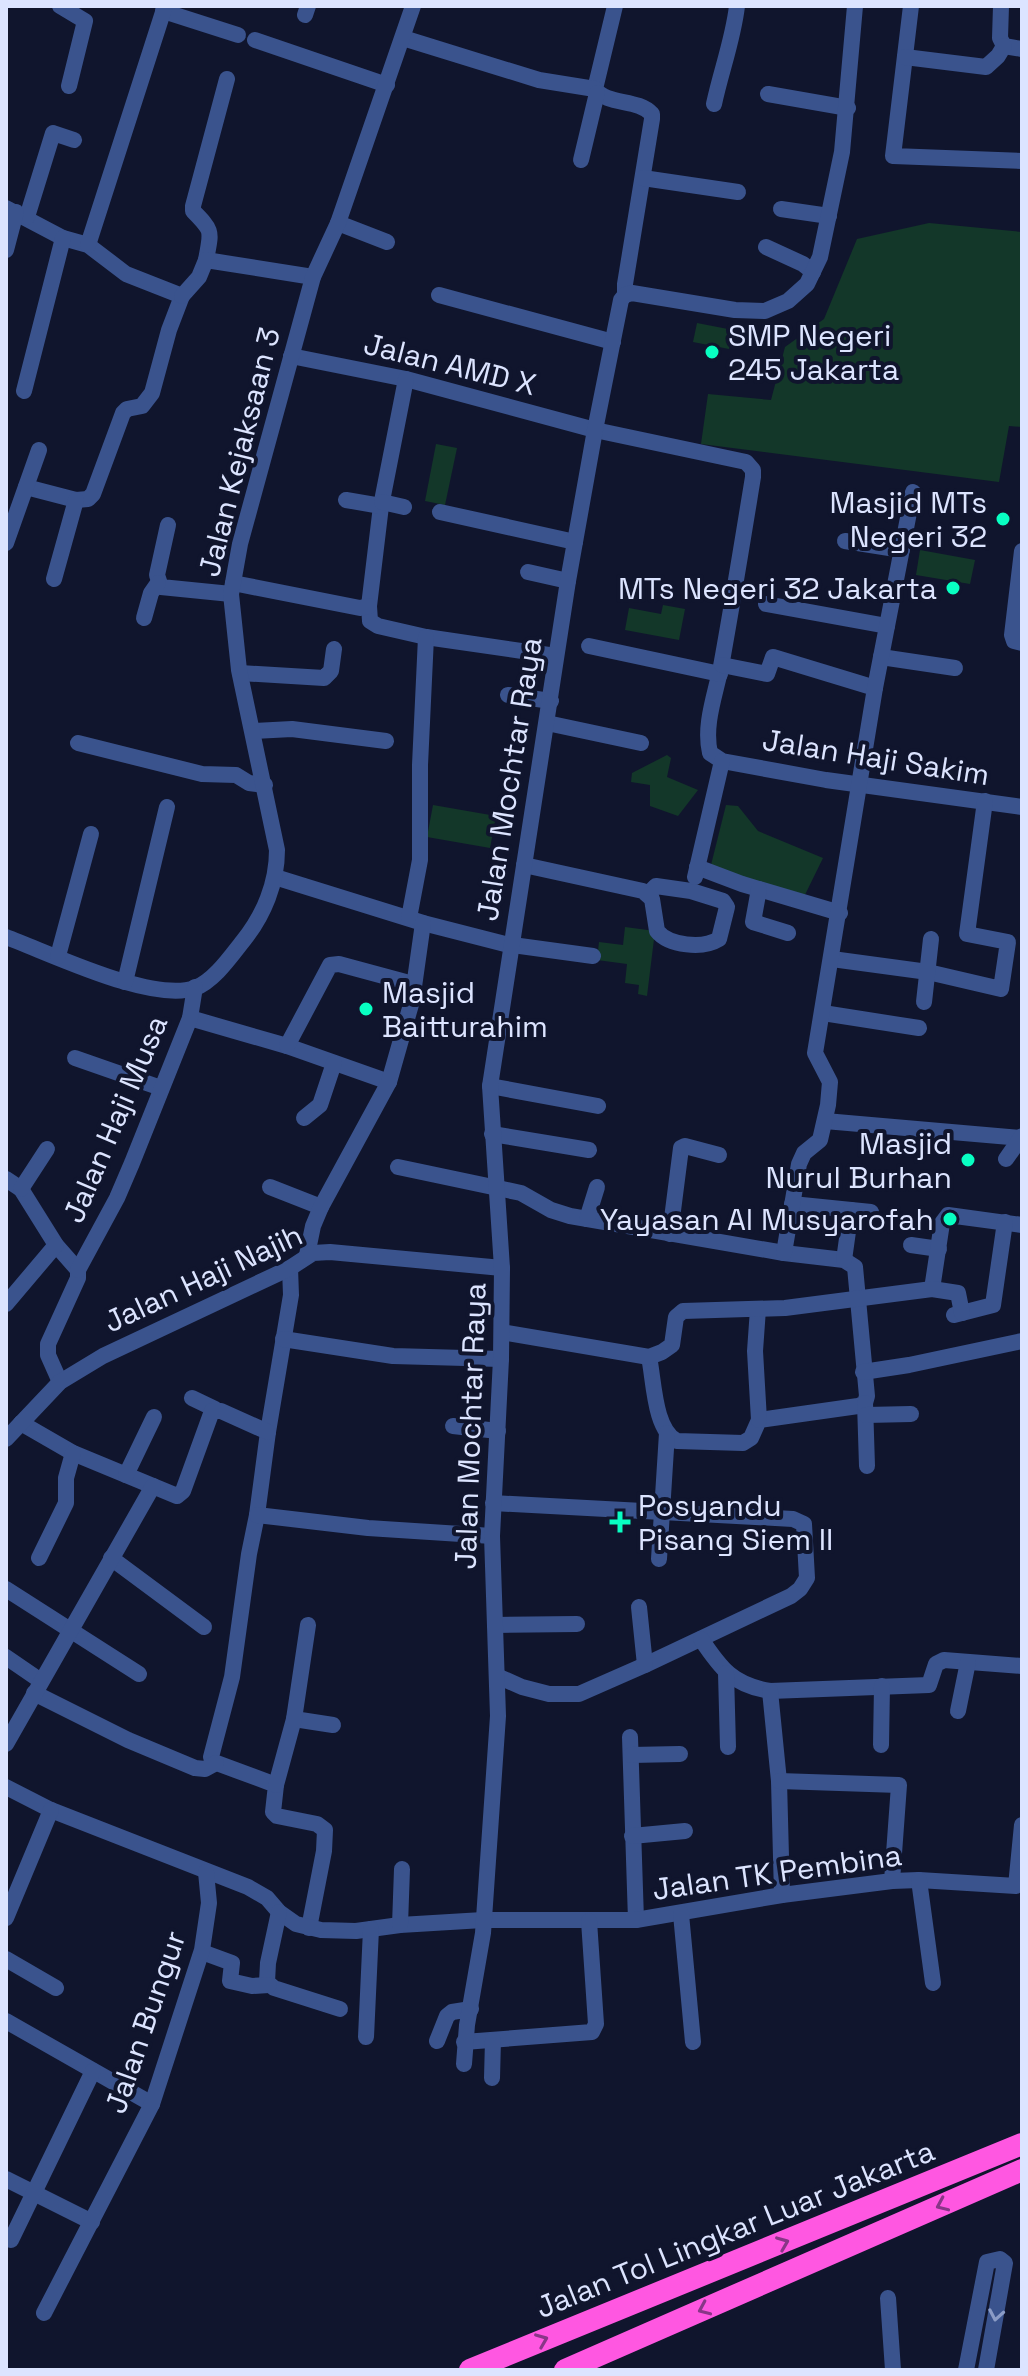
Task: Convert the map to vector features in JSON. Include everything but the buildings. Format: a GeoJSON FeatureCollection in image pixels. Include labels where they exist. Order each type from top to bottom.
{"type":"FeatureCollection","features":[{"type":"Feature","properties":{"kind":"highway","name":"Jalan Tol Lingkar Luar Jakarta"},"geometry":{"type":"LineString","coordinates":[[470,2370],[1022,2144]]}},
{"type":"Feature","properties":{"kind":"highway","name":"Jalan Tol Lingkar Luar Jakarta"},"geometry":{"type":"LineString","coordinates":[[565,2370],[1019,2172]]}},
{"type":"Feature","properties":{"kind":"street"},"geometry":{"type":"LineString","coordinates":[[60,6],[85,21],[69,86]]}},
{"type":"Feature","properties":{"kind":"street","name":"Jalan Kejaksaan 3"},"geometry":{"type":"LineString","coordinates":[[195,987],[217,971],[249,933],[275,877],[277,850],[240,673],[232,588],[240,544],[313,277],[338,223],[413,6]]}},
{"type":"Feature","properties":{"kind":"street"},"geometry":{"type":"LineString","coordinates":[[581,160],[615,6]]}},
{"type":"Feature","properties":{"kind":"street"},"geometry":{"type":"LineString","coordinates":[[714,104],[733,36],[737,6]]}},
{"type":"Feature","properties":{"kind":"street"},"geometry":{"type":"LineString","coordinates":[[625,295],[632,293],[735,310],[765,311],[788,301],[807,284],[820,257],[848,108],[855,6]]}},
{"type":"Feature","properties":{"kind":"street"},"geometry":{"type":"LineString","coordinates":[[911,6],[891,155],[896,158],[1022,161]]}},
{"type":"Feature","properties":{"kind":"street"},"geometry":{"type":"LineString","coordinates":[[1001,6],[1000,38],[1004,46]]}},
{"type":"Feature","properties":{"kind":"street"},"geometry":{"type":"LineString","coordinates":[[88,245],[164,9],[238,35]]}},
{"type":"Feature","properties":{"kind":"street"},"geometry":{"type":"LineString","coordinates":[[403,38],[539,80],[596,91]]}},
{"type":"Feature","properties":{"kind":"street"},"geometry":{"type":"LineString","coordinates":[[255,40],[387,85]]}},
{"type":"Feature","properties":{"kind":"street"},"geometry":{"type":"LineString","coordinates":[[905,57],[986,67],[1004,46]]}},
{"type":"Feature","properties":{"kind":"street"},"geometry":{"type":"LineString","coordinates":[[1004,46],[1022,49]]}},
{"type":"Feature","properties":{"kind":"street"},"geometry":{"type":"LineString","coordinates":[[26,487],[76,500],[88,499],[93,494],[123,413],[148,401],[182,296],[199,277],[206,260],[210,235],[207,222],[193,211],[193,206],[227,79]]}},
{"type":"Feature","properties":{"kind":"street","name":"Jalan Mochtar Raya"},"geometry":{"type":"LineString","coordinates":[[464,2064],[464,2042],[482,1944],[498,1716],[492,1536],[502,1268],[490,1086],[568,581],[595,430],[621,300],[625,295],[652,114],[645,108],[596,91]]}},
{"type":"Feature","properties":{"kind":"street"},"geometry":{"type":"LineString","coordinates":[[768,94],[848,108]]}},
{"type":"Feature","properties":{"kind":"street"},"geometry":{"type":"LineString","coordinates":[[6,250],[16,212],[53,133],[74,140]]}},
{"type":"Feature","properties":{"kind":"street"},"geometry":{"type":"LineString","coordinates":[[643,178],[738,192]]}},
{"type":"Feature","properties":{"kind":"street"},"geometry":{"type":"LineString","coordinates":[[781,209],[829,216]]}},
{"type":"Feature","properties":{"kind":"street"},"geometry":{"type":"LineString","coordinates":[[16,212],[63,238],[88,245],[126,274],[182,296]]}},
{"type":"Feature","properties":{"kind":"street"},"geometry":{"type":"LineString","coordinates":[[338,223],[387,242]]}},
{"type":"Feature","properties":{"kind":"street"},"geometry":{"type":"LineString","coordinates":[[24,391],[63,238]]}},
{"type":"Feature","properties":{"kind":"street"},"geometry":{"type":"LineString","coordinates":[[766,247],[813,272]]}},
{"type":"Feature","properties":{"kind":"street"},"geometry":{"type":"LineString","coordinates":[[206,260],[313,277]]}},
{"type":"Feature","properties":{"kind":"street"},"geometry":{"type":"LineString","coordinates":[[439,295],[613,342]]}},
{"type":"Feature","properties":{"kind":"street","name":"Jalan AMD X"},"geometry":{"type":"LineString","coordinates":[[291,356],[406,379],[595,430],[746,462],[753,470],[721,669]]}},
{"type":"Feature","properties":{"kind":"street"},"geometry":{"type":"LineString","coordinates":[[406,379],[382,504],[369,606],[370,621],[378,626],[426,637],[556,656]]}},
{"type":"Feature","properties":{"kind":"street"},"geometry":{"type":"LineString","coordinates":[[6,543],[39,450]]}},
{"type":"Feature","properties":{"kind":"street"},"geometry":{"type":"LineString","coordinates":[[784,1253],[801,1158],[820,1140],[825,1121],[830,1082],[815,1053],[875,688],[913,492]]}},
{"type":"Feature","properties":{"kind":"street"},"geometry":{"type":"LineString","coordinates":[[54,579],[76,500]]}},
{"type":"Feature","properties":{"kind":"street"},"geometry":{"type":"LineString","coordinates":[[346,500],[404,507]]}},
{"type":"Feature","properties":{"kind":"street"},"geometry":{"type":"LineString","coordinates":[[440,512],[575,542]]}},
{"type":"Feature","properties":{"kind":"street"},"geometry":{"type":"LineString","coordinates":[[144,618],[151,593],[158,583],[168,525]]}},
{"type":"Feature","properties":{"kind":"street"},"geometry":{"type":"LineString","coordinates":[[845,541],[902,550]]}},
{"type":"Feature","properties":{"kind":"street"},"geometry":{"type":"LineString","coordinates":[[1022,551],[1012,635],[1014,641],[1022,643]]}},
{"type":"Feature","properties":{"kind":"street"},"geometry":{"type":"LineString","coordinates":[[528,572],[568,581]]}},
{"type":"Feature","properties":{"kind":"street"},"geometry":{"type":"LineString","coordinates":[[158,583],[164,588],[232,588],[360,608],[369,606]]}},
{"type":"Feature","properties":{"kind":"street"},"geometry":{"type":"LineString","coordinates":[[766,604],[887,626]]}},
{"type":"Feature","properties":{"kind":"street"},"geometry":{"type":"LineString","coordinates":[[307,1255],[321,1207],[389,1082],[407,1021],[413,984],[420,860],[420,765],[426,637]]}},
{"type":"Feature","properties":{"kind":"street"},"geometry":{"type":"LineString","coordinates":[[589,646],[767,674],[773,657],[875,688]]}},
{"type":"Feature","properties":{"kind":"street"},"geometry":{"type":"LineString","coordinates":[[240,673],[324,678],[331,671],[334,649]]}},
{"type":"Feature","properties":{"kind":"street"},"geometry":{"type":"LineString","coordinates":[[881,657],[955,668]]}},
{"type":"Feature","properties":{"kind":"street"},"geometry":{"type":"LineString","coordinates":[[691,891],[722,761],[710,753],[707,742],[721,669]]}},
{"type":"Feature","properties":{"kind":"street"},"geometry":{"type":"LineString","coordinates":[[508,695],[551,701]]}},
{"type":"Feature","properties":{"kind":"street"},"geometry":{"type":"LineString","coordinates":[[547,723],[641,743]]}},
{"type":"Feature","properties":{"kind":"street"},"geometry":{"type":"LineString","coordinates":[[253,731],[292,729],[386,741]]}},
{"type":"Feature","properties":{"kind":"street"},"geometry":{"type":"LineString","coordinates":[[78,743],[202,774],[236,775],[249,783],[265,785]]}},
{"type":"Feature","properties":{"kind":"street","name":"Jalan Haji Sakim"},"geometry":{"type":"LineString","coordinates":[[722,761],[860,785],[1022,807]]}},
{"type":"Feature","properties":{"kind":"street"},"geometry":{"type":"LineString","coordinates":[[832,959],[928,972],[1001,989],[1008,942],[967,934],[985,801]]}},
{"type":"Feature","properties":{"kind":"street"},"geometry":{"type":"LineString","coordinates":[[125,982],[167,807]]}},
{"type":"Feature","properties":{"kind":"street"},"geometry":{"type":"LineString","coordinates":[[58,956],[91,834]]}},
{"type":"Feature","properties":{"kind":"street"},"geometry":{"type":"LineString","coordinates":[[524,865],[648,894],[652,899],[654,924],[666,940],[702,944],[716,941],[721,935],[726,903],[691,891],[656,886],[648,894]]}},
{"type":"Feature","properties":{"kind":"street"},"geometry":{"type":"LineString","coordinates":[[697,867],[840,913]]}},
{"type":"Feature","properties":{"kind":"street"},"geometry":{"type":"LineString","coordinates":[[275,877],[416,920],[512,945],[593,956]]}},
{"type":"Feature","properties":{"kind":"street"},"geometry":{"type":"LineString","coordinates":[[759,889],[753,913],[754,923],[788,933]]}},
{"type":"Feature","properties":{"kind":"street"},"geometry":{"type":"LineString","coordinates":[[6,937],[125,982],[153,989],[195,987]]}},
{"type":"Feature","properties":{"kind":"street"},"geometry":{"type":"LineString","coordinates":[[924,1002],[931,939]]}},
{"type":"Feature","properties":{"kind":"street"},"geometry":{"type":"LineString","coordinates":[[287,1046],[330,965],[339,964],[413,984]]}},
{"type":"Feature","properties":{"kind":"street","name":"Jalan Haji Musa"},"geometry":{"type":"LineString","coordinates":[[60,1382],[48,1355],[48,1344],[78,1278],[78,1270],[117,1198],[190,1018],[195,987]]}},
{"type":"Feature","properties":{"kind":"street"},"geometry":{"type":"LineString","coordinates":[[823,1013],[919,1028]]}},
{"type":"Feature","properties":{"kind":"street"},"geometry":{"type":"LineString","coordinates":[[190,1018],[287,1046],[389,1082]]}},
{"type":"Feature","properties":{"kind":"street"},"geometry":{"type":"LineString","coordinates":[[75,1058],[161,1088]]}},
{"type":"Feature","properties":{"kind":"street"},"geometry":{"type":"LineString","coordinates":[[304,1118],[320,1105],[334,1063]]}},
{"type":"Feature","properties":{"kind":"street"},"geometry":{"type":"LineString","coordinates":[[490,1086],[598,1106]]}},
{"type":"Feature","properties":{"kind":"street"},"geometry":{"type":"LineString","coordinates":[[825,1121],[1021,1137],[1006,1159]]}},
{"type":"Feature","properties":{"kind":"street"},"geometry":{"type":"LineString","coordinates":[[492,1134],[589,1150]]}},
{"type":"Feature","properties":{"kind":"street"},"geometry":{"type":"LineString","coordinates":[[670,1234],[681,1148],[689,1146],[719,1155]]}},
{"type":"Feature","properties":{"kind":"street"},"geometry":{"type":"LineString","coordinates":[[21,1189],[47,1149]]}},
{"type":"Feature","properties":{"kind":"street"},"geometry":{"type":"LineString","coordinates":[[398,1167],[529,1196],[563,1214],[784,1253],[844,1260],[855,1267],[867,1466]]}},
{"type":"Feature","properties":{"kind":"street","name":"Jalan Haji Musa"},"geometry":{"type":"LineString","coordinates":[[6,1179],[21,1189],[56,1245],[78,1270]]}},
{"type":"Feature","properties":{"kind":"street"},"geometry":{"type":"LineString","coordinates":[[270,1187],[321,1207]]}},
{"type":"Feature","properties":{"kind":"street"},"geometry":{"type":"LineString","coordinates":[[587,1219],[597,1187]]}},
{"type":"Feature","properties":{"kind":"street"},"geometry":{"type":"LineString","coordinates":[[792,1204],[871,1212]]}},
{"type":"Feature","properties":{"kind":"street"},"geometry":{"type":"LineString","coordinates":[[844,1260],[851,1210]]}},
{"type":"Feature","properties":{"kind":"street"},"geometry":{"type":"LineString","coordinates":[[502,1332],[649,1357],[672,1345],[676,1317],[680,1312],[758,1309],[932,1289],[958,1293],[957,1314],[993,1305],[1014,1223],[948,1215],[942,1223],[932,1289]]}},
{"type":"Feature","properties":{"kind":"street"},"geometry":{"type":"LineString","coordinates":[[6,1304],[56,1245]]}},
{"type":"Feature","properties":{"kind":"street"},"geometry":{"type":"LineString","coordinates":[[911,1245],[939,1249]]}},
{"type":"Feature","properties":{"kind":"street","name":"Jalan Haji Najih"},"geometry":{"type":"LineString","coordinates":[[6,1439],[60,1382],[103,1356],[290,1268],[307,1255],[330,1252],[502,1268]]}},
{"type":"Feature","properties":{"kind":"street"},"geometry":{"type":"LineString","coordinates":[[276,1785],[216,1763],[211,1757],[232,1677],[291,1295],[290,1268]]}},
{"type":"Feature","properties":{"kind":"street"},"geometry":{"type":"LineString","coordinates":[[649,1357],[661,1422],[667,1433],[677,1441],[743,1443],[751,1438],[759,1420],[755,1351],[758,1309]]}},
{"type":"Feature","properties":{"kind":"street"},"geometry":{"type":"LineString","coordinates":[[283,1339],[375,1354],[501,1359]]}},
{"type":"Feature","properties":{"kind":"street"},"geometry":{"type":"LineString","coordinates":[[863,1372],[1022,1341]]}},
{"type":"Feature","properties":{"kind":"street"},"geometry":{"type":"LineString","coordinates":[[192,1398],[268,1432]]}},
{"type":"Feature","properties":{"kind":"street"},"geometry":{"type":"LineString","coordinates":[[759,1420],[863,1408],[911,1414]]}},
{"type":"Feature","properties":{"kind":"street"},"geometry":{"type":"LineString","coordinates":[[21,1423],[73,1453],[177,1496],[182,1493],[210,1415],[215,1409]]}},
{"type":"Feature","properties":{"kind":"street"},"geometry":{"type":"LineString","coordinates":[[126,1475],[154,1417]]}},
{"type":"Feature","properties":{"kind":"street"},"geometry":{"type":"LineString","coordinates":[[453,1426],[498,1431]]}},
{"type":"Feature","properties":{"kind":"street"},"geometry":{"type":"LineString","coordinates":[[659,1559],[667,1433]]}},
{"type":"Feature","properties":{"kind":"street"},"geometry":{"type":"LineString","coordinates":[[39,1558],[66,1503],[66,1478],[73,1453]]}},
{"type":"Feature","properties":{"kind":"street"},"geometry":{"type":"LineString","coordinates":[[6,1744],[153,1486]]}},
{"type":"Feature","properties":{"kind":"street"},"geometry":{"type":"LineString","coordinates":[[493,1503],[781,1518],[804,1524],[807,1578],[800,1589],[701,1639],[579,1694],[549,1694],[497,1676]]}},
{"type":"Feature","properties":{"kind":"street"},"geometry":{"type":"LineString","coordinates":[[257,1515],[368,1528],[492,1536]]}},
{"type":"Feature","properties":{"kind":"street"},"geometry":{"type":"LineString","coordinates":[[111,1558],[204,1627]]}},
{"type":"Feature","properties":{"kind":"street"},"geometry":{"type":"LineString","coordinates":[[6,1589],[139,1674]]}},
{"type":"Feature","properties":{"kind":"street"},"geometry":{"type":"LineString","coordinates":[[639,1607],[645,1665]]}},
{"type":"Feature","properties":{"kind":"street"},"geometry":{"type":"LineString","coordinates":[[495,1625],[577,1624]]}},
{"type":"Feature","properties":{"kind":"street"},"geometry":{"type":"LineString","coordinates":[[308,1625],[294,1719],[276,1785],[275,1814],[317,1824],[325,1830],[309,1928]]}},
{"type":"Feature","properties":{"kind":"street"},"geometry":{"type":"LineString","coordinates":[[701,1639],[726,1673],[746,1685],[770,1691],[929,1685],[939,1661],[1022,1666]]}},
{"type":"Feature","properties":{"kind":"street"},"geometry":{"type":"LineString","coordinates":[[6,1657],[37,1687],[128,1740],[195,1768],[205,1769],[216,1763]]}},
{"type":"Feature","properties":{"kind":"street"},"geometry":{"type":"LineString","coordinates":[[958,1711],[968,1662]]}},
{"type":"Feature","properties":{"kind":"street"},"geometry":{"type":"LineString","coordinates":[[726,1673],[728,1747]]}},
{"type":"Feature","properties":{"kind":"street"},"geometry":{"type":"LineString","coordinates":[[881,1745],[882,1686]]}},
{"type":"Feature","properties":{"kind":"street"},"geometry":{"type":"LineString","coordinates":[[770,1691],[779,1781],[782,1895]]}},
{"type":"Feature","properties":{"kind":"street"},"geometry":{"type":"LineString","coordinates":[[294,1719],[333,1725]]}},
{"type":"Feature","properties":{"kind":"street"},"geometry":{"type":"LineString","coordinates":[[630,1737],[636,1920]]}},
{"type":"Feature","properties":{"kind":"street"},"geometry":{"type":"LineString","coordinates":[[631,1755],[680,1754]]}},
{"type":"Feature","properties":{"kind":"street"},"geometry":{"type":"LineString","coordinates":[[779,1781],[899,1785],[892,1881]]}},
{"type":"Feature","properties":{"kind":"street"},"geometry":{"type":"LineString","coordinates":[[6,1787],[51,1810],[260,1893],[278,1915],[309,1928],[338,1931],[483,1920]]}},
{"type":"Feature","properties":{"kind":"street"},"geometry":{"type":"LineString","coordinates":[[6,1918],[51,1810]]}},
{"type":"Feature","properties":{"kind":"street","name":"Jalan TK Pembina"},"geometry":{"type":"LineString","coordinates":[[483,1920],[636,1920],[782,1895],[892,1881],[1016,1886],[1022,1825]]}},
{"type":"Feature","properties":{"kind":"street"},"geometry":{"type":"LineString","coordinates":[[632,1836],[685,1831]]}},
{"type":"Feature","properties":{"kind":"street"},"geometry":{"type":"LineString","coordinates":[[400,1925],[402,1869]]}},
{"type":"Feature","properties":{"kind":"street","name":"Jalan Bungur"},"geometry":{"type":"LineString","coordinates":[[44,2313],[152,2104],[202,1952],[209,1903],[206,1872]]}},
{"type":"Feature","properties":{"kind":"street"},"geometry":{"type":"LineString","coordinates":[[919,1880],[933,1983]]}},
{"type":"Feature","properties":{"kind":"street"},"geometry":{"type":"LineString","coordinates":[[681,1914],[693,2042]]}},
{"type":"Feature","properties":{"kind":"street"},"geometry":{"type":"LineString","coordinates":[[269,1985],[267,1971],[278,1915]]}},
{"type":"Feature","properties":{"kind":"street"},"geometry":{"type":"LineString","coordinates":[[464,2042],[589,2032],[594,2029],[589,1921]]}},
{"type":"Feature","properties":{"kind":"street"},"geometry":{"type":"LineString","coordinates":[[366,2037],[371,1929]]}},
{"type":"Feature","properties":{"kind":"street"},"geometry":{"type":"LineString","coordinates":[[202,1952],[232,1963],[230,1981],[252,1986],[269,1985],[340,2009]]}},
{"type":"Feature","properties":{"kind":"street"},"geometry":{"type":"LineString","coordinates":[[6,1959],[56,1988]]}},
{"type":"Feature","properties":{"kind":"street"},"geometry":{"type":"LineString","coordinates":[[437,2041],[447,2016],[452,2012],[471,2009]]}},
{"type":"Feature","properties":{"kind":"street"},"geometry":{"type":"LineString","coordinates":[[6,2021],[152,2104]]}},
{"type":"Feature","properties":{"kind":"street"},"geometry":{"type":"LineString","coordinates":[[492,2078],[493,2040]]}},
{"type":"Feature","properties":{"kind":"street"},"geometry":{"type":"LineString","coordinates":[[11,2240],[93,2071]]}},
{"type":"Feature","properties":{"kind":"street"},"geometry":{"type":"LineString","coordinates":[[6,2179],[92,2222]]}},
{"type":"Feature","properties":{"kind":"street"},"geometry":{"type":"LineString","coordinates":[[966,2370],[987,2262],[1000,2259],[1005,2263],[986,2370]]}},
{"type":"Feature","properties":{"kind":"street"},"geometry":{"type":"LineString","coordinates":[[888,2298],[893,2370]]}},
{"type":"Feature","properties":{"kind":"green space"},"geometry":{"type":"Polygon","coordinates":[[[929,223],[1022,232],[1022,427],[1009,426],[999,482],[701,444],[708,394],[771,400],[785,347],[824,319],[857,239],[929,223]]]}},
{"type":"Feature","properties":{"kind":"green space"},"geometry":{"type":"Polygon","coordinates":[[[697,323],[733,330],[729,349],[693,342],[697,323]]]}},
{"type":"Feature","properties":{"kind":"green space"},"geometry":{"type":"Polygon","coordinates":[[[436,444],[457,448],[445,505],[425,501],[436,444]]]}},
{"type":"Feature","properties":{"kind":"green space"},"geometry":{"type":"Polygon","coordinates":[[[920,550],[975,560],[970,584],[916,575],[920,550]]]}},
{"type":"Feature","properties":{"kind":"green space"},"geometry":{"type":"Polygon","coordinates":[[[663,605],[685,609],[679,640],[625,630],[629,608],[661,614],[663,605]]]}},
{"type":"Feature","properties":{"kind":"green space"},"geometry":{"type":"Polygon","coordinates":[[[667,755],[671,758],[667,777],[698,790],[678,816],[650,806],[650,785],[631,782],[632,773],[667,755]]]}},
{"type":"Feature","properties":{"kind":"green space"},"geometry":{"type":"Polygon","coordinates":[[[433,805],[496,816],[490,848],[427,837],[433,805]]]}},
{"type":"Feature","properties":{"kind":"green space"},"geometry":{"type":"Polygon","coordinates":[[[726,805],[738,806],[758,831],[823,858],[800,905],[710,869],[726,805]]]}},
{"type":"Feature","properties":{"kind":"green space"},"geometry":{"type":"Polygon","coordinates":[[[625,927],[655,931],[647,996],[638,994],[639,985],[625,983],[627,964],[597,960],[599,942],[623,945],[625,927]]]}},
{"type":"Feature","properties":{"kind":"place","name":"SMP Negeri 245 Jakarta"},"geometry":{"type":"Point","coordinates":[712,352]}},
{"type":"Feature","properties":{"kind":"place","name":"Masjid MTs Negeri 32"},"geometry":{"type":"Point","coordinates":[1003,519]}},
{"type":"Feature","properties":{"kind":"place","name":"MTs Negeri 32 Jakarta"},"geometry":{"type":"Point","coordinates":[953,588]}},
{"type":"Feature","properties":{"kind":"place","name":"Masjid Baitturahim"},"geometry":{"type":"Point","coordinates":[366,1009]}},
{"type":"Feature","properties":{"kind":"place","name":"Masjid Nurul Burhan"},"geometry":{"type":"Point","coordinates":[968,1160]}},
{"type":"Feature","properties":{"kind":"place","name":"Yayasan Al Musyarofah"},"geometry":{"type":"Point","coordinates":[950,1219]}},
{"type":"Feature","properties":{"kind":"place","name":"Posyandu Pisang Siem II"},"geometry":{"type":"Point","coordinates":[620,1522]}}]}
